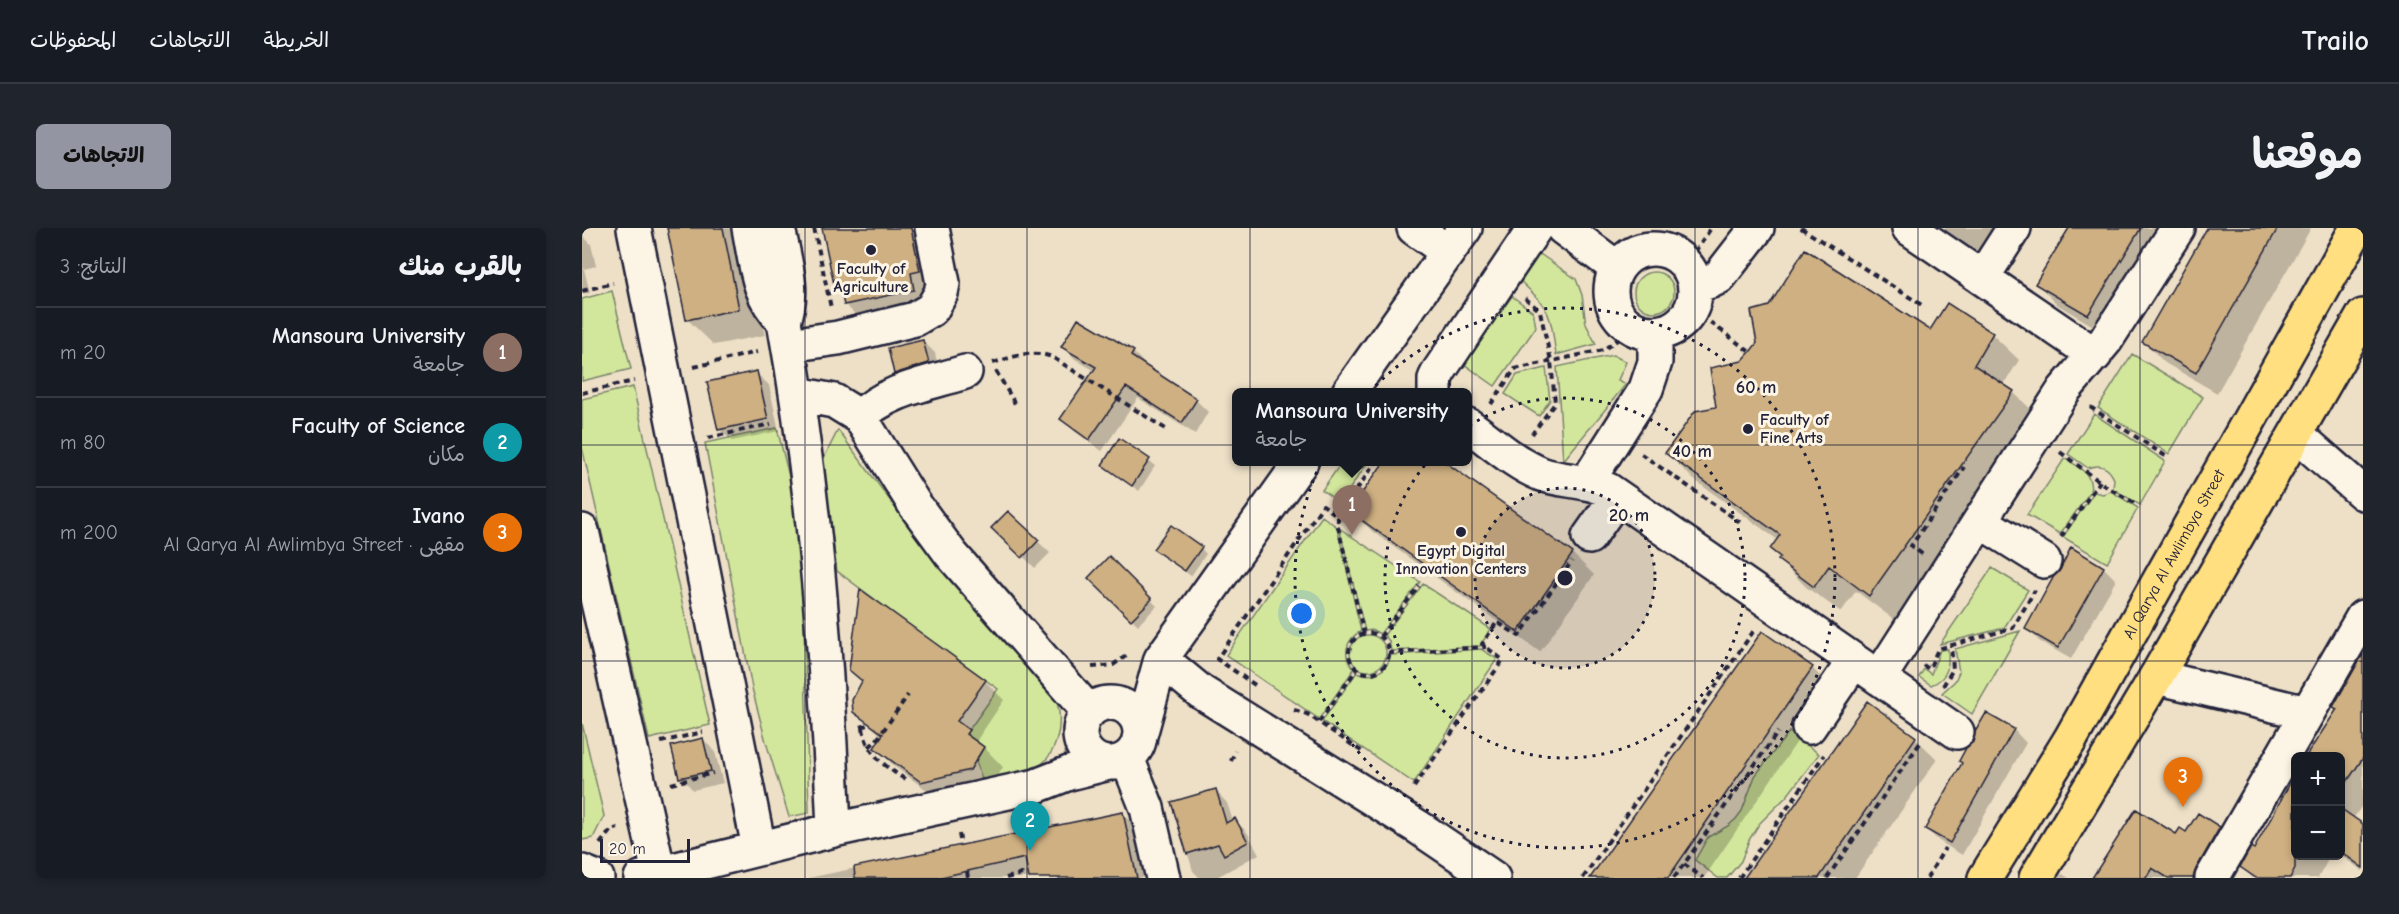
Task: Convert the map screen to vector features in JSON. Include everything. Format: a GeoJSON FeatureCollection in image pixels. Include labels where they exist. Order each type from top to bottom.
{"type":"FeatureCollection","features":[{"type":"Feature","properties":{"kind":"main road","name":"Al Qarya Al Awlimbya Street"},"geometry":{"type":"LineString","coordinates":[[1986,878],[2070,740],[2357,228]]}},
{"type":"Feature","properties":{"kind":"main road"},"geometry":{"type":"LineString","coordinates":[[2036,878],[2297,435],[2363,316]]}},
{"type":"Feature","properties":{"kind":"main road"},"geometry":{"type":"LineString","coordinates":[[2070,740],[2106,761]]}},
{"type":"Feature","properties":{"kind":"street"},"geometry":{"type":"LineString","coordinates":[[634,228],[759,848]]}},
{"type":"Feature","properties":{"kind":"street"},"geometry":{"type":"LineString","coordinates":[[749,228],[765,298],[786,333]]}},
{"type":"Feature","properties":{"kind":"street"},"geometry":{"type":"LineString","coordinates":[[778,228],[789,289],[786,333],[799,405],[818,555],[834,830]]}},
{"type":"Feature","properties":{"kind":"street"},"geometry":{"type":"LineString","coordinates":[[786,333],[838,339],[915,319],[932,309],[941,293],[943,283],[932,228]]}},
{"type":"Feature","properties":{"kind":"street"},"geometry":{"type":"LineString","coordinates":[[1352,388],[1456,240],[1414,228]]}},
{"type":"Feature","properties":{"kind":"street"},"geometry":{"type":"LineString","coordinates":[[1435,388],[1438,371],[1535,228]]}},
{"type":"Feature","properties":{"kind":"street"},"geometry":{"type":"LineString","coordinates":[[1563,228],[1617,268]]}},
{"type":"Feature","properties":{"kind":"street"},"geometry":{"type":"LineString","coordinates":[[1691,286],[1719,277],[1757,228]]}},
{"type":"Feature","properties":{"kind":"street"},"geometry":{"type":"LineString","coordinates":[[1909,228],[2095,355]]}},
{"type":"Feature","properties":{"kind":"street"},"geometry":{"type":"LineString","coordinates":[[1982,278],[2014,228]]}},
{"type":"Feature","properties":{"kind":"street"},"geometry":{"type":"LineString","coordinates":[[1806,734],[1867,669],[1899,647],[2064,390],[2106,340],[2178,228]]}},
{"type":"Feature","properties":{"kind":"street"},"geometry":{"type":"LineString","coordinates":[[1587,482],[1646,389],[1656,362],[1644,331],[1617,312],[1612,302],[1611,290],[1617,268],[1635,253],[1657,249],[1668,252],[1691,286],[1686,318],[1677,326],[1644,331]]}},
{"type":"Feature","properties":{"kind":"street"},"geometry":{"type":"LineString","coordinates":[[860,417],[888,397],[979,368]]}},
{"type":"Feature","properties":{"kind":"street"},"geometry":{"type":"LineString","coordinates":[[799,405],[834,401],[860,417],[915,505],[951,554],[1089,716],[1084,749],[1091,756],[1125,753]]}},
{"type":"Feature","properties":{"kind":"street"},"geometry":{"type":"LineString","coordinates":[[1472,428],[1541,474],[1598,485],[1947,725]]}},
{"type":"Feature","properties":{"kind":"street"},"geometry":{"type":"LineString","coordinates":[[2297,435],[2363,493]]}},
{"type":"Feature","properties":{"kind":"street"},"geometry":{"type":"LineString","coordinates":[[582,531],[593,628],[631,750],[650,876],[834,830],[1029,788],[1125,753],[1161,659],[1298,466]]}},
{"type":"Feature","properties":{"kind":"street"},"geometry":{"type":"LineString","coordinates":[[1589,537],[1617,497]]}},
{"type":"Feature","properties":{"kind":"street"},"geometry":{"type":"LineString","coordinates":[[1980,521],[2044,561]]}},
{"type":"Feature","properties":{"kind":"street"},"geometry":{"type":"LineString","coordinates":[[2212,878],[2363,617]]}},
{"type":"Feature","properties":{"kind":"street"},"geometry":{"type":"LineString","coordinates":[[1049,780],[1089,716],[1134,676],[1161,659]]}},
{"type":"Feature","properties":{"kind":"street"},"geometry":{"type":"LineString","coordinates":[[1161,659],[1201,692],[1418,827],[1493,878]]}},
{"type":"Feature","properties":{"kind":"street"},"geometry":{"type":"LineString","coordinates":[[2156,677],[2307,713]]}},
{"type":"Feature","properties":{"kind":"street"},"geometry":{"type":"LineString","coordinates":[[1089,716],[1115,704],[1124,707],[1137,720],[1125,753],[1148,808],[1163,878]]}},
{"type":"Feature","properties":{"kind":"street"},"geometry":{"type":"LineString","coordinates":[[582,872],[597,878]]}},
{"type":"Feature","properties":{"kind":"path"},"geometry":{"type":"LineString","coordinates":[[814,228],[838,339]]}},
{"type":"Feature","properties":{"kind":"path"},"geometry":{"type":"LineString","coordinates":[[1711,228],[1691,286],[1750,352]]}},
{"type":"Feature","properties":{"kind":"path"},"geometry":{"type":"LineString","coordinates":[[1801,228],[1925,307]]}},
{"type":"Feature","properties":{"kind":"path"},"geometry":{"type":"LineString","coordinates":[[1501,278],[1540,311],[1551,361],[1555,403],[1514,458]]}},
{"type":"Feature","properties":{"kind":"path"},"geometry":{"type":"LineString","coordinates":[[1472,426],[1515,369],[1603,350],[1644,331]]}},
{"type":"Feature","properties":{"kind":"path"},"geometry":{"type":"LineString","coordinates":[[1017,407],[979,368],[1028,353],[1052,357],[1169,431]]}},
{"type":"Feature","properties":{"kind":"path"},"geometry":{"type":"LineString","coordinates":[[2064,390],[2167,457]]}},
{"type":"Feature","properties":{"kind":"path"},"geometry":{"type":"LineString","coordinates":[[677,445],[799,405]]}},
{"type":"Feature","properties":{"kind":"path"},"geometry":{"type":"LineString","coordinates":[[2036,435],[2138,506]]}},
{"type":"Feature","properties":{"kind":"path"},"geometry":{"type":"LineString","coordinates":[[1616,437],[1740,522]]}},
{"type":"Feature","properties":{"kind":"path"},"geometry":{"type":"LineString","coordinates":[[1364,634],[1338,528],[1338,516],[1373,466]]}},
{"type":"Feature","properties":{"kind":"path"},"geometry":{"type":"LineString","coordinates":[[1918,552],[1911,546],[1964,467]]}},
{"type":"Feature","properties":{"kind":"path"},"geometry":{"type":"LineString","coordinates":[[1899,647],[1929,669],[1938,649],[2013,628],[2049,565],[2044,561],[2100,481]]}},
{"type":"Feature","properties":{"kind":"path"},"geometry":{"type":"LineString","coordinates":[[1945,496],[1952,501]]}},
{"type":"Feature","properties":{"kind":"path"},"geometry":{"type":"LineString","coordinates":[[1262,690],[1218,659],[1323,505],[1338,516]]}},
{"type":"Feature","properties":{"kind":"path"},"geometry":{"type":"LineString","coordinates":[[1406,782],[1416,788],[1503,660],[1482,644],[1497,622],[1519,636],[1589,537]]}},
{"type":"Feature","properties":{"kind":"path"},"geometry":{"type":"LineString","coordinates":[[1380,637],[1419,586]]}},
{"type":"Feature","properties":{"kind":"path"},"geometry":{"type":"LineString","coordinates":[[1583,878],[1773,604]]}},
{"type":"Feature","properties":{"kind":"path"},"geometry":{"type":"LineString","coordinates":[[1364,634],[1380,637],[1385,641],[1388,653],[1383,666],[1371,672],[1357,669],[1349,657],[1349,651],[1355,639],[1364,634]]}},
{"type":"Feature","properties":{"kind":"path"},"geometry":{"type":"LineString","coordinates":[[1388,653],[1486,647]]}},
{"type":"Feature","properties":{"kind":"path"},"geometry":{"type":"LineString","coordinates":[[1319,722],[1357,669]]}},
{"type":"Feature","properties":{"kind":"path"},"geometry":{"type":"LineString","coordinates":[[868,747],[876,741],[908,695]]}},
{"type":"Feature","properties":{"kind":"path"},"geometry":{"type":"LineString","coordinates":[[1289,709],[1307,714],[1367,755]]}},
{"type":"Feature","properties":{"kind":"path"},"geometry":{"type":"LineString","coordinates":[[631,750],[734,725]]}},
{"type":"Feature","properties":{"kind":"path"},"geometry":{"type":"LineString","coordinates":[[1827,878],[1947,725]]}},
{"type":"Feature","properties":{"kind":"path"},"geometry":{"type":"LineString","coordinates":[[863,726],[868,747],[878,760],[906,780]]}},
{"type":"Feature","properties":{"kind":"path"},"geometry":{"type":"LineString","coordinates":[[1674,878],[1684,864],[1806,734]]}},
{"type":"Feature","properties":{"kind":"path"},"geometry":{"type":"LineString","coordinates":[[1739,878],[1806,734]]}},
{"type":"Feature","properties":{"kind":"path"},"geometry":{"type":"LineString","coordinates":[[668,785],[743,766]]}},
{"type":"Feature","properties":{"kind":"path"},"geometry":{"type":"LineString","coordinates":[[1927,878],[1944,848]]}},
{"type":"Feature","properties":{"kind":"path"},"geometry":{"type":"LineString","coordinates":[[1684,864],[1703,878]]}},
{"type":"Feature","properties":{"kind":"path"},"geometry":{"type":"LineString","coordinates":[[967,871],[968,878]]}},
{"type":"Feature","properties":{"kind":"path"},"geometry":{"type":"LineString","coordinates":[[1006,878],[1022,874],[1023,878]]}},
{"type":"Feature","properties":{"kind":"green space"},"geometry":{"type":"Polygon","coordinates":[[[1537,252],[1576,279],[1582,295],[1586,324],[1596,344],[1556,355],[1547,311],[1517,278],[1537,252]]]}},
{"type":"Feature","properties":{"kind":"green space"},"geometry":{"type":"Polygon","coordinates":[[[1654,272],[1662,273],[1668,278],[1673,284],[1673,300],[1668,306],[1662,311],[1654,312],[1646,311],[1640,306],[1635,300],[1634,292],[1635,284],[1640,278],[1646,273],[1654,272]]]}},
{"type":"Feature","properties":{"kind":"green space"},"geometry":{"type":"Polygon","coordinates":[[[612,291],[631,369],[582,381],[582,299],[612,291]]]}},
{"type":"Feature","properties":{"kind":"green space"},"geometry":{"type":"Polygon","coordinates":[[[1512,296],[1533,312],[1536,327],[1495,386],[1464,364],[1512,296]]]}},
{"type":"Feature","properties":{"kind":"green space"},"geometry":{"type":"Polygon","coordinates":[[[2132,354],[2203,397],[2169,454],[2098,408],[2132,354]]]}},
{"type":"Feature","properties":{"kind":"green space"},"geometry":{"type":"Polygon","coordinates":[[[1613,355],[1626,362],[1618,380],[1626,384],[1563,461],[1557,367],[1613,355]]]}},
{"type":"Feature","properties":{"kind":"green space"},"geometry":{"type":"Polygon","coordinates":[[[1546,368],[1550,400],[1539,416],[1505,394],[1517,375],[1546,368]]]}},
{"type":"Feature","properties":{"kind":"green space"},"geometry":{"type":"Polygon","coordinates":[[[633,387],[710,725],[649,739],[582,447],[582,399],[633,387]]]}},
{"type":"Feature","properties":{"kind":"green space"},"geometry":{"type":"Polygon","coordinates":[[[2094,414],[2165,461],[2140,505],[2113,489],[2114,479],[2107,469],[2100,466],[2088,468],[2068,454],[2094,414]]]}},
{"type":"Feature","properties":{"kind":"green space"},"geometry":{"type":"Polygon","coordinates":[[[777,428],[794,497],[803,590],[809,813],[789,817],[752,688],[705,443],[777,428]]]}},
{"type":"Feature","properties":{"kind":"green space"},"geometry":{"type":"Polygon","coordinates":[[[838,430],[935,561],[1054,694],[1058,705],[1059,729],[1052,751],[1036,768],[1020,776],[983,782],[976,761],[984,747],[966,734],[998,689],[837,571],[822,462],[838,430]]]}},
{"type":"Feature","properties":{"kind":"green space"},"geometry":{"type":"Polygon","coordinates":[[[2065,458],[2084,472],[2091,486],[2090,492],[2060,534],[2027,515],[2065,458]]]}},
{"type":"Feature","properties":{"kind":"green space"},"geometry":{"type":"Polygon","coordinates":[[[1339,466],[1365,466],[1340,503],[1322,490],[1339,466]]]}},
{"type":"Feature","properties":{"kind":"green space"},"geometry":{"type":"Polygon","coordinates":[[[2111,491],[2138,508],[2107,563],[2063,537],[2094,492],[2103,494],[2111,491]]]}},
{"type":"Feature","properties":{"kind":"green space"},"geometry":{"type":"Polygon","coordinates":[[[1322,516],[1337,527],[1361,631],[1351,639],[1347,649],[1348,659],[1354,669],[1319,719],[1226,655],[1322,516]]]}},
{"type":"Feature","properties":{"kind":"green space"},"geometry":{"type":"Polygon","coordinates":[[[1339,528],[1420,582],[1380,634],[1373,630],[1365,631],[1339,528]]]}},
{"type":"Feature","properties":{"kind":"green space"},"geometry":{"type":"Polygon","coordinates":[[[1992,568],[2028,590],[2004,628],[1940,644],[1992,568]]]}},
{"type":"Feature","properties":{"kind":"green space"},"geometry":{"type":"Polygon","coordinates":[[[1423,584],[1491,629],[1480,646],[1391,651],[1389,641],[1384,635],[1423,584]]]}},
{"type":"Feature","properties":{"kind":"green space"},"geometry":{"type":"Polygon","coordinates":[[[2020,631],[1972,714],[1942,693],[1955,681],[1959,672],[1955,649],[2020,631]]]}},
{"type":"Feature","properties":{"kind":"green space"},"geometry":{"type":"Polygon","coordinates":[[[1368,635],[1381,640],[1386,653],[1381,666],[1368,671],[1355,666],[1350,653],[1355,640],[1368,635]]]}},
{"type":"Feature","properties":{"kind":"green space"},"geometry":{"type":"Polygon","coordinates":[[[1481,649],[1497,659],[1414,783],[1322,721],[1357,672],[1369,675],[1383,670],[1391,655],[1481,649]]]}},
{"type":"Feature","properties":{"kind":"green space"},"geometry":{"type":"Polygon","coordinates":[[[1948,649],[1948,666],[1941,679],[1931,685],[1919,677],[1924,669],[1931,674],[1940,650],[1948,649]]]}},
{"type":"Feature","properties":{"kind":"green space"},"geometry":{"type":"Polygon","coordinates":[[[582,723],[604,816],[593,838],[582,840],[582,723]]]}},
{"type":"Feature","properties":{"kind":"green space"},"geometry":{"type":"Polygon","coordinates":[[[1789,732],[1819,754],[1787,796],[1759,824],[1749,840],[1741,861],[1727,878],[1718,878],[1695,860],[1708,837],[1728,826],[1742,811],[1755,776],[1789,732]]]}},
{"type":"Feature","properties":{"kind":"building"},"geometry":{"type":"Polygon","coordinates":[[[667,228],[723,228],[739,309],[686,320],[667,228]]]}},
{"type":"Feature","properties":{"kind":"building","name":"Faculty of Agriculture"},"geometry":{"type":"Polygon","coordinates":[[[822,228],[911,228],[920,271],[911,273],[914,290],[844,305],[840,288],[835,289],[822,228]]]}},
{"type":"Feature","properties":{"kind":"building"},"geometry":{"type":"Polygon","coordinates":[[[2069,228],[2141,228],[2088,315],[2035,284],[2069,228]]]}},
{"type":"Feature","properties":{"kind":"building"},"geometry":{"type":"Polygon","coordinates":[[[2207,228],[2278,228],[2196,373],[2142,342],[2207,228]]]}},
{"type":"Feature","properties":{"kind":"building","name":"Faculty of Fine Arts"},"geometry":{"type":"Polygon","coordinates":[[[1805,249],[1930,330],[1947,303],[1993,333],[1974,365],[2014,391],[1869,596],[1829,566],[1814,587],[1778,560],[1780,557],[1770,549],[1780,535],[1665,453],[1695,411],[1716,407],[1710,368],[1742,361],[1750,352],[1757,343],[1751,311],[1769,306],[1805,249]]]}},
{"type":"Feature","properties":{"kind":"building"},"geometry":{"type":"Polygon","coordinates":[[[1078,318],[1134,351],[1131,356],[1197,399],[1182,423],[1126,387],[1089,440],[1060,419],[1096,367],[1061,347],[1078,318]]]}},
{"type":"Feature","properties":{"kind":"building"},"geometry":{"type":"Polygon","coordinates":[[[923,340],[929,363],[894,374],[888,348],[923,340]]]}},
{"type":"Feature","properties":{"kind":"building"},"geometry":{"type":"Polygon","coordinates":[[[757,371],[768,419],[718,430],[707,382],[757,371]]]}},
{"type":"Feature","properties":{"kind":"building"},"geometry":{"type":"Polygon","coordinates":[[[1119,438],[1150,459],[1132,486],[1102,465],[1119,438]]]}},
{"type":"Feature","properties":{"kind":"building","name":"Egypt Digital Innovation Centers"},"geometry":{"type":"Polygon","coordinates":[[[1381,466],[1451,466],[1573,553],[1518,632],[1349,511],[1381,466]]]}},
{"type":"Feature","properties":{"kind":"building"},"geometry":{"type":"Polygon","coordinates":[[[1008,511],[1039,540],[1022,558],[991,528],[1008,511]]]}},
{"type":"Feature","properties":{"kind":"building"},"geometry":{"type":"Polygon","coordinates":[[[1171,525],[1202,547],[1185,571],[1153,549],[1171,525]]]}},
{"type":"Feature","properties":{"kind":"building"},"geometry":{"type":"Polygon","coordinates":[[[2071,547],[2104,567],[2058,648],[2025,629],[2071,547]]]}},
{"type":"Feature","properties":{"kind":"building"},"geometry":{"type":"Polygon","coordinates":[[[1109,556],[1152,599],[1131,620],[1088,578],[1109,556]]]}},
{"type":"Feature","properties":{"kind":"building"},"geometry":{"type":"Polygon","coordinates":[[[860,589],[986,680],[957,721],[969,730],[966,734],[984,747],[970,770],[921,782],[874,748],[883,734],[853,712],[852,700],[862,681],[849,670],[860,589]]]}},
{"type":"Feature","properties":{"kind":"building"},"geometry":{"type":"Polygon","coordinates":[[[1762,631],[1813,667],[1668,878],[1590,878],[1762,631]]]}},
{"type":"Feature","properties":{"kind":"building"},"geometry":{"type":"Polygon","coordinates":[[[2363,654],[2363,758],[2345,785],[2345,752],[2309,752],[2337,709],[2333,707],[2363,654]]]}},
{"type":"Feature","properties":{"kind":"building"},"geometry":{"type":"Polygon","coordinates":[[[1867,701],[1916,737],[1819,878],[1744,878],[1867,701]]]}},
{"type":"Feature","properties":{"kind":"building"},"geometry":{"type":"Polygon","coordinates":[[[1986,713],[2014,729],[1950,843],[1925,829],[1962,763],[1959,761],[1966,748],[1973,742],[1975,732],[1986,713]]]}},
{"type":"Feature","properties":{"kind":"building"},"geometry":{"type":"Polygon","coordinates":[[[703,738],[711,771],[679,778],[671,746],[703,738]]]}},
{"type":"Feature","properties":{"kind":"building"},"geometry":{"type":"Polygon","coordinates":[[[2291,781],[2291,860],[2295,860],[2295,868],[2290,878],[2256,878],[2240,867],[2251,847],[2254,849],[2291,781]]]}},
{"type":"Feature","properties":{"kind":"building"},"geometry":{"type":"Polygon","coordinates":[[[1216,789],[1226,823],[1235,818],[1248,842],[1224,855],[1218,844],[1187,854],[1171,802],[1216,789]]]}},
{"type":"Feature","properties":{"kind":"building"},"geometry":{"type":"Polygon","coordinates":[[[2136,809],[2176,834],[2180,828],[2186,832],[2198,813],[2220,827],[2193,878],[2168,878],[2152,868],[2146,878],[2092,878],[2136,809]]]}},
{"type":"Feature","properties":{"kind":"building"},"geometry":{"type":"Polygon","coordinates":[[[2345,811],[2363,824],[2363,868],[2345,855],[2345,811]]]}},
{"type":"Feature","properties":{"kind":"building"},"geometry":{"type":"Polygon","coordinates":[[[1123,812],[1137,878],[1029,878],[1025,858],[937,878],[855,878],[854,867],[1123,812]]]}},
{"type":"Feature","properties":{"kind":"place","name":"Faculty of Agriculture"},"geometry":{"type":"Point","coordinates":[871,250]}},
{"type":"Feature","properties":{"kind":"place","name":"Faculty of Fine Arts"},"geometry":{"type":"Point","coordinates":[1748,429]}},
{"type":"Feature","properties":{"kind":"place","name":"Egypt Digital Innovation Centers"},"geometry":{"type":"Point","coordinates":[1461,532]}},
{"type":"Feature","properties":{"kind":"place","name":"Mansoura University"},"geometry":{"type":"Point","coordinates":[1352,535]}},
{"type":"Feature","properties":{"kind":"place","name":"Ivano"},"geometry":{"type":"Point","coordinates":[2183,807]}},
{"type":"Feature","properties":{"kind":"place","name":"Faculty of Science"},"geometry":{"type":"Point","coordinates":[1030,851]}}]}
